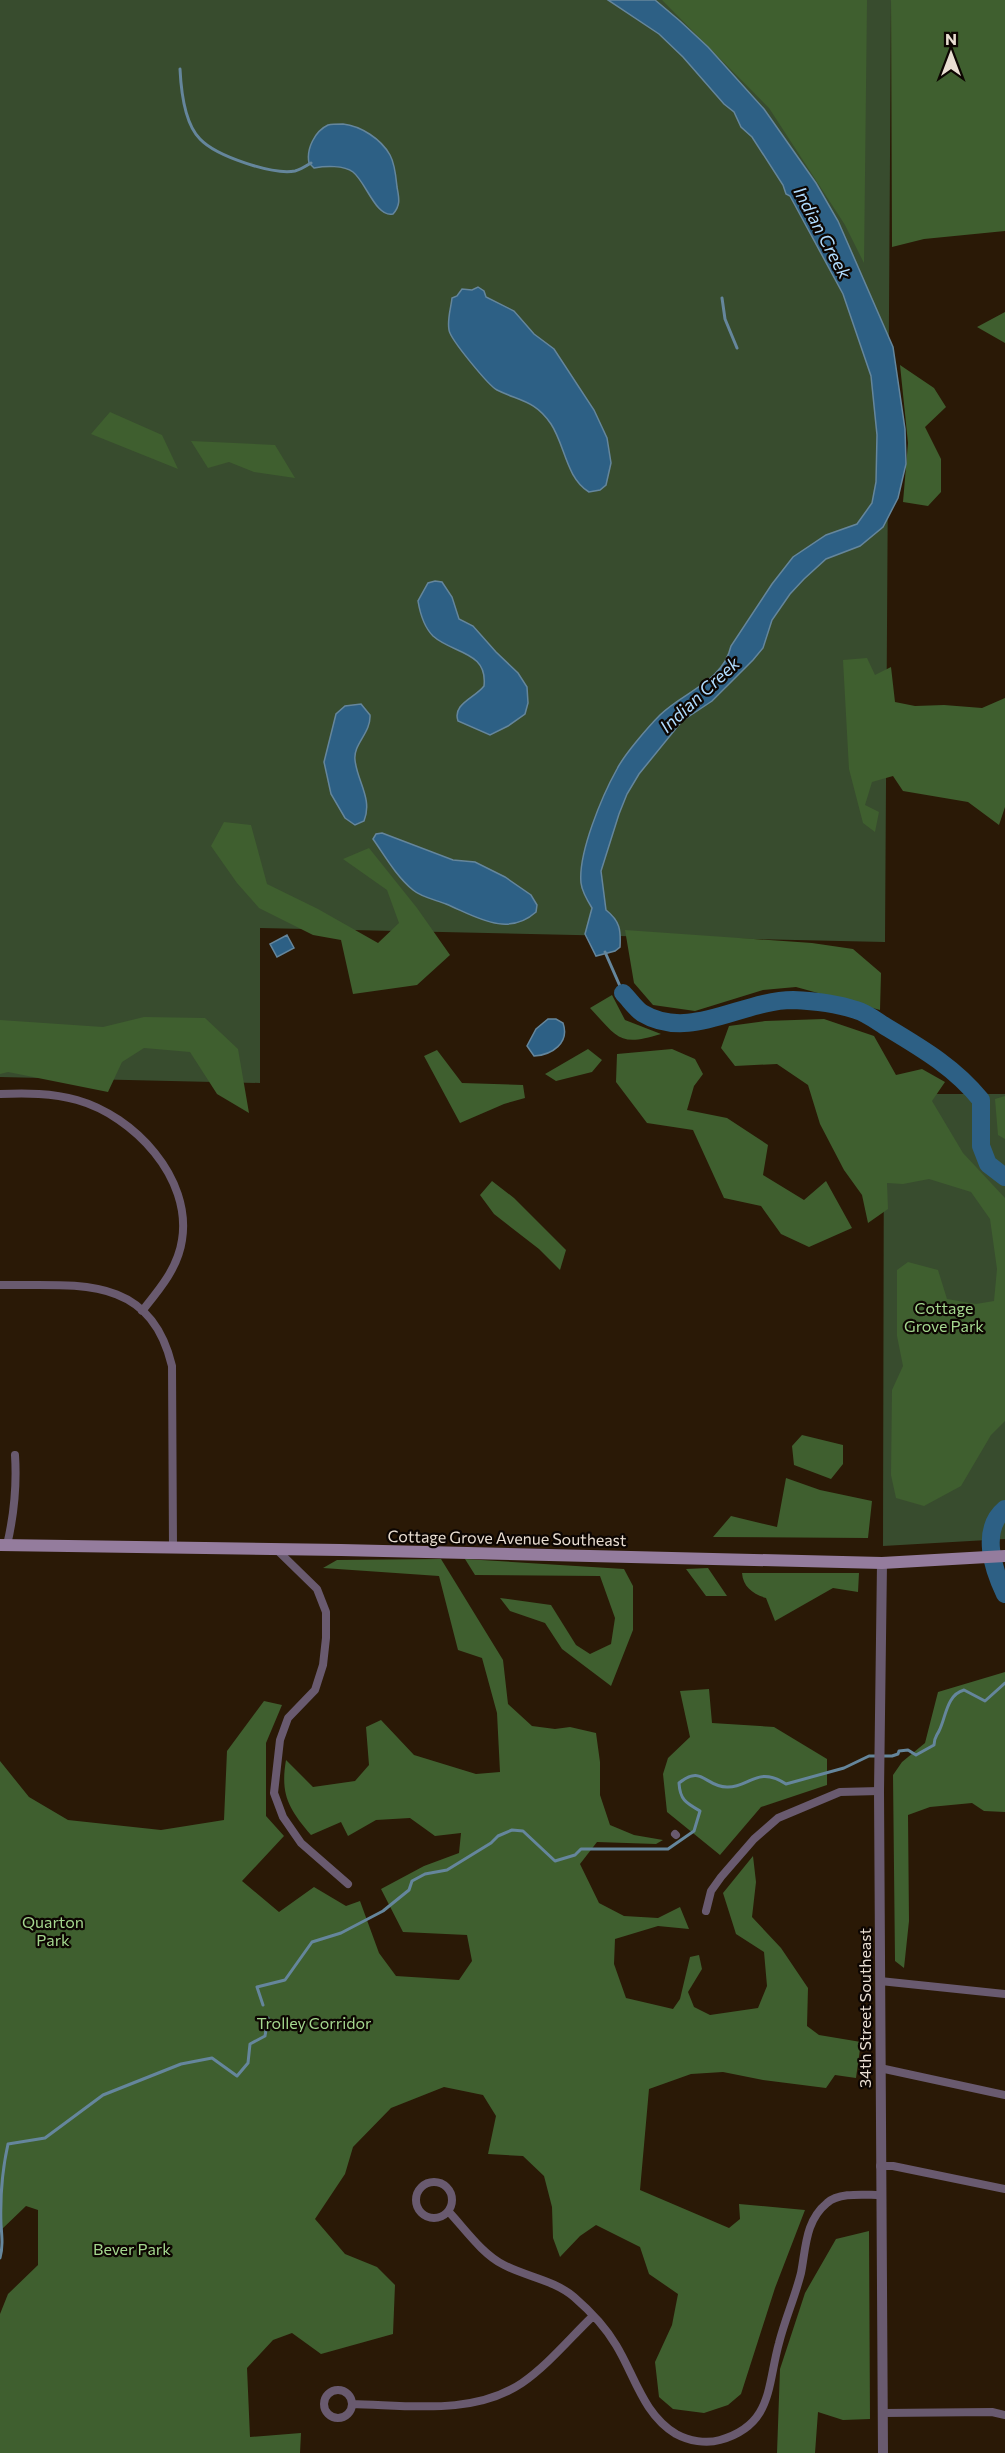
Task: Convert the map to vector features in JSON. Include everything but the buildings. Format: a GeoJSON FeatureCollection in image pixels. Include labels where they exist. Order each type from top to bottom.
{"type":"FeatureCollection","features":[{"type":"Feature","properties":{"kind":"main road","name":"Cottage Grove Avenue Southeast"},"geometry":{"type":"LineString","coordinates":[[4,1545],[882,1563],[1005,1556]]}},
{"type":"Feature","properties":{"kind":"street"},"geometry":{"type":"LineString","coordinates":[[0,1094],[52,1095],[79,1100],[104,1110],[125,1124],[142,1140],[168,1174],[178,1193],[183,1214],[183,1239],[177,1260],[164,1284],[142,1311]]}},
{"type":"Feature","properties":{"kind":"street"},"geometry":{"type":"LineString","coordinates":[[0,1285],[93,1287],[113,1292],[132,1302],[157,1325],[167,1343],[172,1366],[173,1548]]}},
{"type":"Feature","properties":{"kind":"street","name":"Cottage Grove Avenue Southeast"},"geometry":{"type":"LineString","coordinates":[[4,1545],[13,1520],[15,1455]]}},
{"type":"Feature","properties":{"kind":"street"},"geometry":{"type":"LineString","coordinates":[[276,1549],[317,1589],[326,1612],[326,1638],[315,1690],[288,1718],[280,1740],[274,1793],[283,1817],[301,1843],[348,1884]]}},
{"type":"Feature","properties":{"kind":"street","name":"34th Street Southeast"},"geometry":{"type":"LineString","coordinates":[[882,1563],[879,1791],[883,2453]]}},
{"type":"Feature","properties":{"kind":"street"},"geometry":{"type":"LineString","coordinates":[[706,1911],[711,1891],[721,1877],[754,1839],[778,1818],[840,1792],[879,1791]]}},
{"type":"Feature","properties":{"kind":"street"},"geometry":{"type":"LineString","coordinates":[[880,1981],[1005,1994]]}},
{"type":"Feature","properties":{"kind":"street"},"geometry":{"type":"LineString","coordinates":[[880,2068],[1005,2096]]}},
{"type":"Feature","properties":{"kind":"street"},"geometry":{"type":"LineString","coordinates":[[880,2166],[893,2166],[1005,2189]]}},
{"type":"Feature","properties":{"kind":"street"},"geometry":{"type":"LineString","coordinates":[[432,2182],[444,2185],[453,2200],[448,2212],[439,2218],[422,2214],[416,2198],[421,2188],[432,2182]]}},
{"type":"Feature","properties":{"kind":"street"},"geometry":{"type":"LineString","coordinates":[[448,2212],[485,2250],[503,2264],[554,2284],[575,2298],[607,2331],[616,2344],[648,2409],[659,2421],[677,2434],[692,2440],[712,2442],[731,2437],[747,2428],[760,2412],[769,2393],[771,2371],[800,2274],[808,2229],[817,2213],[829,2201],[880,2195]]}},
{"type":"Feature","properties":{"kind":"street"},"geometry":{"type":"LineString","coordinates":[[352,2404],[465,2404],[486,2399],[522,2383],[592,2317]]}},
{"type":"Feature","properties":{"kind":"street"},"geometry":{"type":"LineString","coordinates":[[883,2413],[992,2412],[1005,2415]]}},
{"type":"Feature","properties":{"kind":"green space"},"geometry":{"type":"Polygon","coordinates":[[[0,0],[891,0],[885,942],[260,928],[260,1083],[0,1077],[0,0]]]}},
{"type":"Feature","properties":{"kind":"green space"},"geometry":{"type":"Polygon","coordinates":[[[662,0],[867,0],[864,263],[845,225],[769,108],[662,0]]]}},
{"type":"Feature","properties":{"kind":"green space"},"geometry":{"type":"Polygon","coordinates":[[[891,0],[1005,0],[1005,231],[924,239],[892,247],[891,0]]]}},
{"type":"Feature","properties":{"kind":"green space"},"geometry":{"type":"Polygon","coordinates":[[[1005,312],[1005,343],[977,327],[1005,312]]]}},
{"type":"Feature","properties":{"kind":"green space"},"geometry":{"type":"Polygon","coordinates":[[[900,365],[934,388],[946,407],[925,427],[941,459],[941,492],[928,506],[903,502],[908,443],[900,365]]]}},
{"type":"Feature","properties":{"kind":"green space"},"geometry":{"type":"Polygon","coordinates":[[[110,412],[162,435],[178,469],[91,434],[110,412]]]}},
{"type":"Feature","properties":{"kind":"green space"},"geometry":{"type":"Polygon","coordinates":[[[191,441],[275,445],[295,478],[254,472],[229,462],[208,468],[191,441]]]}},
{"type":"Feature","properties":{"kind":"green space"},"geometry":{"type":"Polygon","coordinates":[[[867,658],[875,675],[891,667],[895,702],[915,706],[944,705],[982,708],[1005,698],[1005,807],[999,825],[968,802],[903,791],[893,776],[872,782],[865,805],[879,812],[875,832],[863,823],[849,769],[843,660],[867,658]]]}},
{"type":"Feature","properties":{"kind":"green space"},"geometry":{"type":"Polygon","coordinates":[[[224,822],[251,825],[267,884],[318,909],[378,943],[399,923],[387,890],[343,859],[369,848],[417,908],[450,955],[417,985],[353,994],[341,940],[313,935],[259,908],[237,883],[211,846],[224,822]]]}},
{"type":"Feature","properties":{"kind":"green space"},"geometry":{"type":"Polygon","coordinates":[[[625,930],[812,943],[853,949],[881,973],[880,1010],[796,987],[763,990],[695,1011],[653,1005],[634,983],[625,930]]]}},
{"type":"Feature","properties":{"kind":"green space"},"geometry":{"type":"Polygon","coordinates":[[[612,995],[625,1020],[661,1034],[636,1040],[620,1037],[614,1033],[590,1008],[612,995]]]}},
{"type":"Feature","properties":{"kind":"green space"},"geometry":{"type":"Polygon","coordinates":[[[144,1017],[205,1018],[238,1049],[249,1113],[217,1094],[190,1052],[144,1048],[122,1062],[108,1092],[8,1072],[0,1074],[0,1020],[103,1027],[144,1017]]]}},
{"type":"Feature","properties":{"kind":"green space"},"geometry":{"type":"Polygon","coordinates":[[[824,1019],[874,1036],[896,1075],[922,1069],[945,1082],[932,1101],[963,1153],[1005,1198],[1005,1421],[991,1435],[961,1486],[924,1506],[896,1498],[891,1475],[892,1390],[903,1366],[897,1336],[897,1270],[908,1262],[938,1270],[947,1299],[976,1304],[994,1301],[997,1269],[990,1219],[971,1192],[929,1179],[903,1184],[887,1183],[888,1209],[868,1223],[862,1195],[844,1170],[820,1124],[808,1085],[777,1064],[735,1066],[721,1048],[729,1026],[765,1021],[824,1019]]]}},
{"type":"Feature","properties":{"kind":"green space"},"geometry":{"type":"Polygon","coordinates":[[[588,1049],[602,1060],[592,1072],[556,1081],[545,1074],[588,1049]]]}},
{"type":"Feature","properties":{"kind":"green space"},"geometry":{"type":"Polygon","coordinates":[[[672,1049],[695,1059],[703,1074],[694,1086],[687,1110],[727,1118],[768,1145],[763,1175],[804,1200],[826,1181],[852,1228],[809,1247],[781,1234],[761,1206],[724,1198],[693,1130],[647,1123],[616,1082],[617,1054],[672,1049]]]}},
{"type":"Feature","properties":{"kind":"green space"},"geometry":{"type":"Polygon","coordinates":[[[437,1050],[462,1083],[523,1085],[525,1098],[504,1104],[460,1123],[424,1056],[437,1050]]]}},
{"type":"Feature","properties":{"kind":"green space","name":"Cottage Grove Park"},"geometry":{"type":"Polygon","coordinates":[[[884,1094],[1005,1094],[1005,1539],[883,1546],[884,1094]]]}},
{"type":"Feature","properties":{"kind":"green space"},"geometry":{"type":"Polygon","coordinates":[[[1005,1096],[1005,1139],[998,1135],[995,1099],[1005,1096]]]}},
{"type":"Feature","properties":{"kind":"green space"},"geometry":{"type":"Polygon","coordinates":[[[492,1181],[514,1198],[566,1250],[560,1270],[539,1249],[494,1214],[480,1195],[492,1181]]]}},
{"type":"Feature","properties":{"kind":"green space"},"geometry":{"type":"Polygon","coordinates":[[[802,1435],[843,1445],[843,1464],[831,1479],[794,1465],[792,1446],[802,1435]]]}},
{"type":"Feature","properties":{"kind":"green space"},"geometry":{"type":"Polygon","coordinates":[[[786,1478],[820,1490],[872,1501],[868,1538],[713,1537],[731,1516],[777,1527],[786,1478]]]}},
{"type":"Feature","properties":{"kind":"green space"},"geometry":{"type":"Polygon","coordinates":[[[441,1559],[503,1660],[508,1704],[532,1726],[555,1729],[570,1727],[596,1733],[600,1762],[600,1795],[610,1825],[634,1835],[663,1840],[656,1844],[597,1842],[580,1864],[599,1903],[624,1916],[658,1918],[680,1907],[689,1929],[658,1926],[615,1939],[614,1964],[626,1998],[673,2009],[680,1999],[690,1957],[699,1955],[702,1969],[688,1992],[694,2007],[710,2015],[758,2008],[767,1986],[764,1952],[736,1934],[723,1893],[753,1856],[756,1882],[752,1917],[781,1948],[808,1988],[807,2026],[819,2035],[861,2042],[856,2078],[835,2075],[826,2088],[723,2072],[691,2074],[649,2089],[640,2190],[729,2228],[740,2219],[739,2204],[805,2210],[775,2288],[741,2394],[728,2405],[704,2413],[673,2409],[659,2397],[655,2362],[672,2325],[678,2294],[649,2274],[640,2247],[596,2225],[580,2236],[560,2257],[553,2238],[552,2207],[544,2176],[523,2156],[488,2154],[496,2116],[483,2095],[444,2087],[391,2108],[353,2147],[345,2174],[315,2219],[345,2254],[377,2267],[395,2285],[393,2334],[321,2354],[292,2333],[273,2340],[247,2368],[250,2437],[301,2433],[300,2453],[0,2453],[0,2314],[8,2294],[38,2265],[38,2210],[26,2206],[0,2231],[0,1761],[29,1797],[68,1820],[161,1830],[224,1820],[227,1751],[264,1701],[282,1705],[266,1743],[266,1816],[284,1836],[242,1881],[279,1912],[314,1887],[346,1906],[360,1901],[379,1953],[396,1976],[459,1980],[472,1961],[467,1935],[403,1932],[381,1889],[424,1866],[459,1853],[461,1833],[435,1836],[410,1818],[376,1820],[348,1836],[341,1822],[311,1835],[292,1809],[284,1783],[286,1760],[313,1787],[355,1781],[369,1765],[366,1727],[381,1720],[414,1755],[476,1774],[500,1772],[497,1713],[482,1658],[458,1650],[439,1576],[323,1568],[337,1560],[441,1559]]]}},
{"type":"Feature","properties":{"kind":"green space"},"geometry":{"type":"Polygon","coordinates":[[[465,1559],[624,1569],[633,1586],[633,1630],[611,1686],[562,1649],[545,1623],[510,1611],[500,1598],[551,1605],[576,1645],[590,1654],[611,1644],[615,1618],[600,1576],[475,1575],[465,1559]]]}},
{"type":"Feature","properties":{"kind":"green space"},"geometry":{"type":"Polygon","coordinates":[[[708,1568],[727,1596],[706,1596],[686,1569],[708,1568]]]}},
{"type":"Feature","properties":{"kind":"green space"},"geometry":{"type":"Polygon","coordinates":[[[742,1573],[859,1573],[858,1592],[833,1588],[775,1621],[766,1598],[750,1589],[744,1582],[742,1573]]]}},
{"type":"Feature","properties":{"kind":"green space"},"geometry":{"type":"Polygon","coordinates":[[[1005,1672],[1005,1812],[984,1811],[972,1803],[930,1807],[908,1815],[909,1921],[904,1968],[895,1961],[893,1775],[902,1762],[925,1743],[938,1692],[1005,1672]]]}},
{"type":"Feature","properties":{"kind":"green space"},"geometry":{"type":"Polygon","coordinates":[[[709,1689],[712,1723],[774,1727],[827,1759],[827,1785],[761,1807],[720,1855],[667,1812],[663,1774],[668,1758],[690,1737],[680,1691],[709,1689]]]}},
{"type":"Feature","properties":{"kind":"green space"},"geometry":{"type":"Polygon","coordinates":[[[869,2231],[870,2419],[843,2420],[818,2412],[815,2453],[777,2453],[780,2369],[805,2293],[836,2239],[869,2231]]]}},
{"type":"Feature","properties":{"kind":"water"},"geometry":{"type":"Polygon","coordinates":[[[608,0],[655,0],[680,21],[708,47],[764,109],[816,183],[838,221],[893,347],[905,429],[906,464],[898,498],[883,527],[860,546],[826,559],[804,579],[790,594],[772,620],[763,648],[753,660],[712,701],[682,721],[639,774],[619,814],[601,871],[606,910],[619,926],[620,947],[615,951],[596,956],[585,934],[592,908],[582,890],[581,871],[592,825],[617,769],[625,756],[660,715],[720,669],[731,646],[793,557],[826,535],[857,524],[872,503],[876,482],[877,435],[871,376],[843,294],[790,196],[786,194],[783,185],[752,137],[741,127],[734,112],[724,104],[683,57],[659,34],[608,0]]]}},
{"type":"Feature","properties":{"kind":"water"},"geometry":{"type":"Polygon","coordinates":[[[343,124],[357,127],[370,134],[390,155],[399,198],[393,214],[381,211],[353,172],[340,167],[314,168],[309,163],[310,146],[315,136],[328,125],[343,124]]]}},
{"type":"Feature","properties":{"kind":"water"},"geometry":{"type":"Polygon","coordinates":[[[478,287],[484,291],[486,297],[514,311],[534,334],[554,349],[594,410],[607,438],[611,463],[606,485],[600,490],[589,492],[575,478],[556,432],[545,416],[526,402],[493,387],[470,362],[451,335],[448,322],[452,298],[457,296],[462,289],[472,290],[478,287]]]}},
{"type":"Feature","properties":{"kind":"water"},"geometry":{"type":"Polygon","coordinates":[[[442,582],[452,597],[459,619],[473,626],[518,673],[527,687],[528,703],[525,714],[490,735],[458,721],[458,710],[484,686],[484,675],[481,666],[475,660],[441,642],[433,636],[425,624],[418,601],[428,583],[442,582]]]}},
{"type":"Feature","properties":{"kind":"water"},"geometry":{"type":"Polygon","coordinates":[[[361,704],[370,715],[370,721],[355,754],[355,760],[367,805],[364,821],[355,825],[345,818],[331,794],[324,762],[336,714],[345,706],[361,704]]]}},
{"type":"Feature","properties":{"kind":"water"},"geometry":{"type":"Polygon","coordinates":[[[382,833],[453,860],[475,862],[505,877],[531,895],[537,905],[536,912],[525,920],[502,924],[480,919],[420,895],[401,879],[373,839],[376,834],[382,833]]]}},
{"type":"Feature","properties":{"kind":"water"},"geometry":{"type":"Polygon","coordinates":[[[287,935],[294,948],[277,957],[270,944],[287,935]]]}},
{"type":"Feature","properties":{"kind":"water"},"geometry":{"type":"Polygon","coordinates":[[[548,1019],[556,1019],[563,1023],[565,1030],[562,1042],[547,1053],[534,1056],[527,1046],[536,1029],[548,1019]]]}},
{"type":"Feature","properties":{"kind":"waterway"},"geometry":{"type":"LineString","coordinates":[[180,69],[187,116],[195,133],[208,145],[231,158],[273,170],[295,171],[311,163]]}},
{"type":"Feature","properties":{"kind":"waterway"},"geometry":{"type":"LineString","coordinates":[[722,298],[725,319],[737,348]]}},
{"type":"Feature","properties":{"kind":"waterway","name":"Indian Creek"},"geometry":{"type":"LineString","coordinates":[[605,952],[623,993]]}},
{"type":"Feature","properties":{"kind":"waterway","name":"Indian Creek"},"geometry":{"type":"LineString","coordinates":[[623,993],[642,1013],[660,1021],[679,1023],[697,1022],[755,1006],[793,1000],[832,1004],[864,1013],[938,1060],[960,1078],[981,1100],[981,1146],[988,1164],[1005,1177]]}},
{"type":"Feature","properties":{"kind":"waterway","name":"Indian Creek"},"geometry":{"type":"LineString","coordinates":[[1005,1509],[997,1518],[991,1539],[993,1562],[1005,1594]]}},
{"type":"Feature","properties":{"kind":"waterway"},"geometry":{"type":"LineString","coordinates":[[263,2005],[257,1987],[285,1980],[312,1942],[341,1933],[383,1911],[409,1890],[412,1881],[425,1874],[447,1870],[491,1843],[498,1836],[512,1830],[523,1831],[555,1861],[575,1855],[581,1849],[668,1849],[694,1831],[700,1811],[682,1797],[679,1783],[687,1778],[698,1776],[713,1784],[727,1787],[760,1777],[776,1779],[786,1784],[844,1768],[869,1756],[892,1756],[898,1754],[899,1751],[908,1750],[916,1755],[934,1745],[953,1697],[964,1690],[985,1701],[1005,1683]]}},
{"type":"Feature","properties":{"kind":"waterway"},"geometry":{"type":"LineString","coordinates":[[0,2258],[2,2184],[8,2144],[45,2138],[103,2095],[181,2064],[212,2058],[237,2076],[248,2063],[250,2044],[265,2036],[268,2018]]}},
{"type":"Feature","properties":{"kind":"park label","name":"Quarton Park"},"geometry":{"type":"Point","coordinates":[53,1931]}},
{"type":"Feature","properties":{"kind":"park label","name":"Trolley Corridor"},"geometry":{"type":"Point","coordinates":[314,2023]}},
{"type":"Feature","properties":{"kind":"park label","name":"Bever Park"},"geometry":{"type":"Point","coordinates":[132,2249]}}]}
